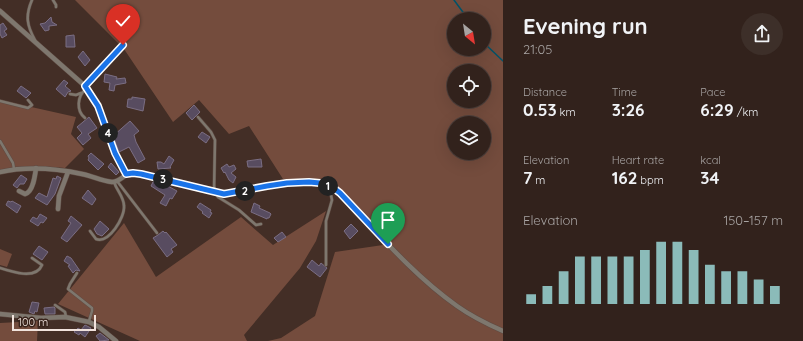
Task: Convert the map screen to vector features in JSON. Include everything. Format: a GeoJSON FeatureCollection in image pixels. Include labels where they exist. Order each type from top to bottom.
{"type":"FeatureCollection","features":[{"type":"Feature","properties":{"kind":"street"},"geometry":{"type":"LineString","coordinates":[[0,11],[86,87],[98,106],[115,153],[126,174]]}},
{"type":"Feature","properties":{"kind":"street"},"geometry":{"type":"LineString","coordinates":[[19,191],[28,194],[35,177],[36,168]]}},
{"type":"Feature","properties":{"kind":"street"},"geometry":{"type":"LineString","coordinates":[[0,172],[36,168],[56,169],[116,182],[126,174],[133,173],[224,194],[287,183],[320,183],[329,186],[340,193],[393,249],[436,291],[464,311],[503,331]]}},
{"type":"Feature","properties":{"kind":"street"},"geometry":{"type":"LineString","coordinates":[[58,209],[59,196],[68,172]]}},
{"type":"Feature","properties":{"kind":"street"},"geometry":{"type":"LineString","coordinates":[[0,314],[41,318],[66,318],[89,322],[99,327],[114,340]]}},
{"type":"Feature","properties":{"kind":"lane"},"geometry":{"type":"LineString","coordinates":[[32,0],[29,8],[27,25],[36,41],[35,42]]}},
{"type":"Feature","properties":{"kind":"lane"},"geometry":{"type":"LineString","coordinates":[[53,0],[56,7]]}},
{"type":"Feature","properties":{"kind":"lane"},"geometry":{"type":"LineString","coordinates":[[85,118],[80,112],[79,102],[86,87]]}},
{"type":"Feature","properties":{"kind":"lane"},"geometry":{"type":"LineString","coordinates":[[70,94],[76,95],[82,93]]}},
{"type":"Feature","properties":{"kind":"lane"},"geometry":{"type":"LineString","coordinates":[[0,101],[30,108],[32,104],[28,100]]}},
{"type":"Feature","properties":{"kind":"lane"},"geometry":{"type":"LineString","coordinates":[[198,117],[211,132],[215,140],[215,192],[218,197],[239,210],[256,225],[260,224]]}},
{"type":"Feature","properties":{"kind":"lane"},"geometry":{"type":"LineString","coordinates":[[0,141],[13,163],[14,170]]}},
{"type":"Feature","properties":{"kind":"lane"},"geometry":{"type":"LineString","coordinates":[[90,231],[96,239],[104,240],[122,218],[124,212],[123,200],[116,182]]}},
{"type":"Feature","properties":{"kind":"lane"},"geometry":{"type":"LineString","coordinates":[[116,182],[157,233]]}},
{"type":"Feature","properties":{"kind":"lane"},"geometry":{"type":"LineString","coordinates":[[326,265],[326,221],[332,200],[329,186]]}},
{"type":"Feature","properties":{"kind":"lane"},"geometry":{"type":"LineString","coordinates":[[0,268],[23,273],[34,273],[39,270],[42,265],[32,258]]}},
{"type":"Feature","properties":{"kind":"lane"},"geometry":{"type":"LineString","coordinates":[[77,273],[68,289],[92,308],[89,322]]}},
{"type":"Feature","properties":{"kind":"lane"},"geometry":{"type":"LineString","coordinates":[[55,305],[67,314],[66,318]]}},
{"type":"Feature","properties":{"kind":"path"},"geometry":{"type":"LineString","coordinates":[[86,87],[123,45]]}},
{"type":"Feature","properties":{"kind":"shaded area"},"geometry":{"type":"Polygon","coordinates":[[[75,0],[503,0],[503,341],[268,341],[281,338],[315,316],[335,252],[383,245],[334,182],[283,179],[249,126],[229,134],[199,100],[173,122],[124,49],[75,0]]]}},
{"type":"Feature","properties":{"kind":"shaded area"},"geometry":{"type":"Polygon","coordinates":[[[0,100],[76,117],[71,134],[84,149],[65,168],[32,167],[0,170],[0,100]]]}},
{"type":"Feature","properties":{"kind":"shaded area"},"geometry":{"type":"Polygon","coordinates":[[[326,211],[316,241],[300,268],[244,335],[247,341],[140,341],[58,304],[124,223],[156,277],[241,217],[273,245],[326,211]]]}},
{"type":"Feature","properties":{"kind":"shaded area"},"geometry":{"type":"Polygon","coordinates":[[[0,249],[12,254],[7,267],[0,265],[0,249]]]}},
{"type":"Feature","properties":{"kind":"shaded area"},"geometry":{"type":"Polygon","coordinates":[[[38,321],[37,341],[0,341],[0,323],[38,321]]]}},
{"type":"Feature","properties":{"kind":"building"},"geometry":{"type":"Polygon","coordinates":[[[51,17],[52,22],[57,25],[49,26],[49,30],[45,31],[40,24],[45,23],[51,17]]]}},
{"type":"Feature","properties":{"kind":"building"},"geometry":{"type":"Polygon","coordinates":[[[3,23],[7,29],[4,31],[7,35],[2,38],[0,34],[0,25],[3,23]]]}},
{"type":"Feature","properties":{"kind":"building"},"geometry":{"type":"Polygon","coordinates":[[[74,35],[75,47],[66,47],[66,36],[74,35]]]}},
{"type":"Feature","properties":{"kind":"building"},"geometry":{"type":"Polygon","coordinates":[[[83,51],[90,60],[85,66],[78,57],[83,51]]]}},
{"type":"Feature","properties":{"kind":"building"},"geometry":{"type":"Polygon","coordinates":[[[105,74],[117,77],[116,79],[125,78],[126,83],[115,85],[114,91],[109,90],[110,83],[104,82],[105,74]]]}},
{"type":"Feature","properties":{"kind":"building"},"geometry":{"type":"Polygon","coordinates":[[[64,80],[68,83],[65,86],[71,91],[68,92],[65,97],[56,89],[64,80]]]}},
{"type":"Feature","properties":{"kind":"building"},"geometry":{"type":"Polygon","coordinates":[[[21,86],[31,93],[26,98],[17,91],[21,86]]]}},
{"type":"Feature","properties":{"kind":"building"},"geometry":{"type":"Polygon","coordinates":[[[132,97],[145,99],[143,111],[127,107],[128,99],[132,99],[132,97]]]}},
{"type":"Feature","properties":{"kind":"building"},"geometry":{"type":"Polygon","coordinates":[[[194,105],[200,112],[192,120],[186,113],[194,105]]]}},
{"type":"Feature","properties":{"kind":"building"},"geometry":{"type":"Polygon","coordinates":[[[89,117],[97,128],[88,134],[91,138],[83,145],[77,138],[82,133],[77,127],[89,117]]]}},
{"type":"Feature","properties":{"kind":"building"},"geometry":{"type":"Polygon","coordinates":[[[130,121],[139,131],[134,135],[145,159],[138,163],[129,147],[119,152],[113,136],[130,121]]]}},
{"type":"Feature","properties":{"kind":"building"},"geometry":{"type":"Polygon","coordinates":[[[202,132],[210,137],[206,143],[198,137],[202,132]]]}},
{"type":"Feature","properties":{"kind":"building"},"geometry":{"type":"Polygon","coordinates":[[[91,153],[104,164],[98,170],[88,160],[88,156],[91,153]]]}},
{"type":"Feature","properties":{"kind":"building"},"geometry":{"type":"Polygon","coordinates":[[[169,156],[174,160],[170,167],[171,168],[158,169],[157,162],[164,164],[169,156]]]}},
{"type":"Feature","properties":{"kind":"building"},"geometry":{"type":"Polygon","coordinates":[[[261,159],[262,167],[248,167],[247,161],[261,159]]]}},
{"type":"Feature","properties":{"kind":"building"},"geometry":{"type":"Polygon","coordinates":[[[111,163],[119,172],[116,175],[108,167],[111,163]]]}},
{"type":"Feature","properties":{"kind":"building"},"geometry":{"type":"Polygon","coordinates":[[[227,164],[229,167],[234,165],[236,169],[231,173],[236,177],[233,183],[229,180],[221,168],[227,164]]]}},
{"type":"Feature","properties":{"kind":"building"},"geometry":{"type":"Polygon","coordinates":[[[21,175],[27,179],[24,184],[20,184],[17,188],[13,185],[21,175]]]}},
{"type":"Feature","properties":{"kind":"building"},"geometry":{"type":"Polygon","coordinates":[[[57,176],[61,178],[55,194],[47,205],[35,198],[39,193],[47,197],[53,178],[56,179],[57,176]]]}},
{"type":"Feature","properties":{"kind":"building"},"geometry":{"type":"Polygon","coordinates":[[[153,182],[164,184],[177,191],[172,199],[170,198],[166,206],[160,203],[165,195],[151,186],[153,182]]]}},
{"type":"Feature","properties":{"kind":"building"},"geometry":{"type":"Polygon","coordinates":[[[88,190],[96,199],[92,205],[82,198],[88,190]]]}},
{"type":"Feature","properties":{"kind":"building"},"geometry":{"type":"Polygon","coordinates":[[[8,201],[12,201],[21,206],[17,213],[6,205],[8,201]]]}},
{"type":"Feature","properties":{"kind":"building"},"geometry":{"type":"Polygon","coordinates":[[[200,203],[211,210],[210,212],[212,213],[209,218],[197,207],[200,203]]]}},
{"type":"Feature","properties":{"kind":"building"},"geometry":{"type":"Polygon","coordinates":[[[254,203],[260,206],[259,208],[271,214],[269,218],[267,219],[251,212],[254,203]]]}},
{"type":"Feature","properties":{"kind":"building"},"geometry":{"type":"Polygon","coordinates":[[[40,214],[47,218],[43,223],[41,222],[38,226],[30,221],[33,217],[37,219],[40,214]]]}},
{"type":"Feature","properties":{"kind":"building"},"geometry":{"type":"Polygon","coordinates":[[[71,216],[82,225],[67,242],[61,238],[71,223],[68,221],[71,216]]]}},
{"type":"Feature","properties":{"kind":"building"},"geometry":{"type":"Polygon","coordinates":[[[100,221],[109,229],[102,236],[97,234],[94,229],[100,221]]]}},
{"type":"Feature","properties":{"kind":"building"},"geometry":{"type":"Polygon","coordinates":[[[351,224],[358,231],[350,239],[344,231],[351,224]]]}},
{"type":"Feature","properties":{"kind":"building"},"geometry":{"type":"Polygon","coordinates":[[[163,231],[165,233],[166,232],[177,245],[171,249],[173,252],[167,257],[153,238],[163,231]]]}},
{"type":"Feature","properties":{"kind":"building"},"geometry":{"type":"Polygon","coordinates":[[[282,232],[286,237],[278,242],[274,238],[282,232]]]}},
{"type":"Feature","properties":{"kind":"building"},"geometry":{"type":"Polygon","coordinates":[[[39,246],[48,252],[42,260],[33,254],[39,246]]]}},
{"type":"Feature","properties":{"kind":"building"},"geometry":{"type":"Polygon","coordinates":[[[67,256],[71,258],[80,271],[76,270],[73,273],[68,266],[70,265],[64,261],[67,256]]]}},
{"type":"Feature","properties":{"kind":"building"},"geometry":{"type":"Polygon","coordinates":[[[312,260],[319,266],[321,263],[327,268],[320,277],[307,267],[312,260]]]}},
{"type":"Feature","properties":{"kind":"building"},"geometry":{"type":"Polygon","coordinates":[[[32,302],[39,303],[37,312],[35,311],[34,314],[29,312],[32,302]]]}},
{"type":"Feature","properties":{"kind":"building"},"geometry":{"type":"Polygon","coordinates":[[[54,307],[55,314],[45,314],[44,308],[54,307]]]}},
{"type":"Feature","properties":{"kind":"building"},"geometry":{"type":"Polygon","coordinates":[[[85,325],[91,328],[85,337],[80,333],[79,335],[74,332],[78,328],[81,330],[85,325]]]}},
{"type":"Feature","properties":{"kind":"building"},"geometry":{"type":"Polygon","coordinates":[[[100,333],[109,340],[100,341],[96,336],[100,333]]]}},
{"type":"Feature","properties":{"kind":"waterway"},"geometry":{"type":"LineString","coordinates":[[454,0],[463,12]]}},
{"type":"Feature","properties":{"kind":"waterway"},"geometry":{"type":"LineString","coordinates":[[491,50],[503,61]]}},
{"type":"Feature","properties":{"kind":"route"},"geometry":{"type":"LineString","coordinates":[[123,45],[85,86],[98,106],[115,153],[122,169],[126,174],[141,174],[224,194],[287,183],[320,183],[331,186],[340,193],[388,244]]}}]}
